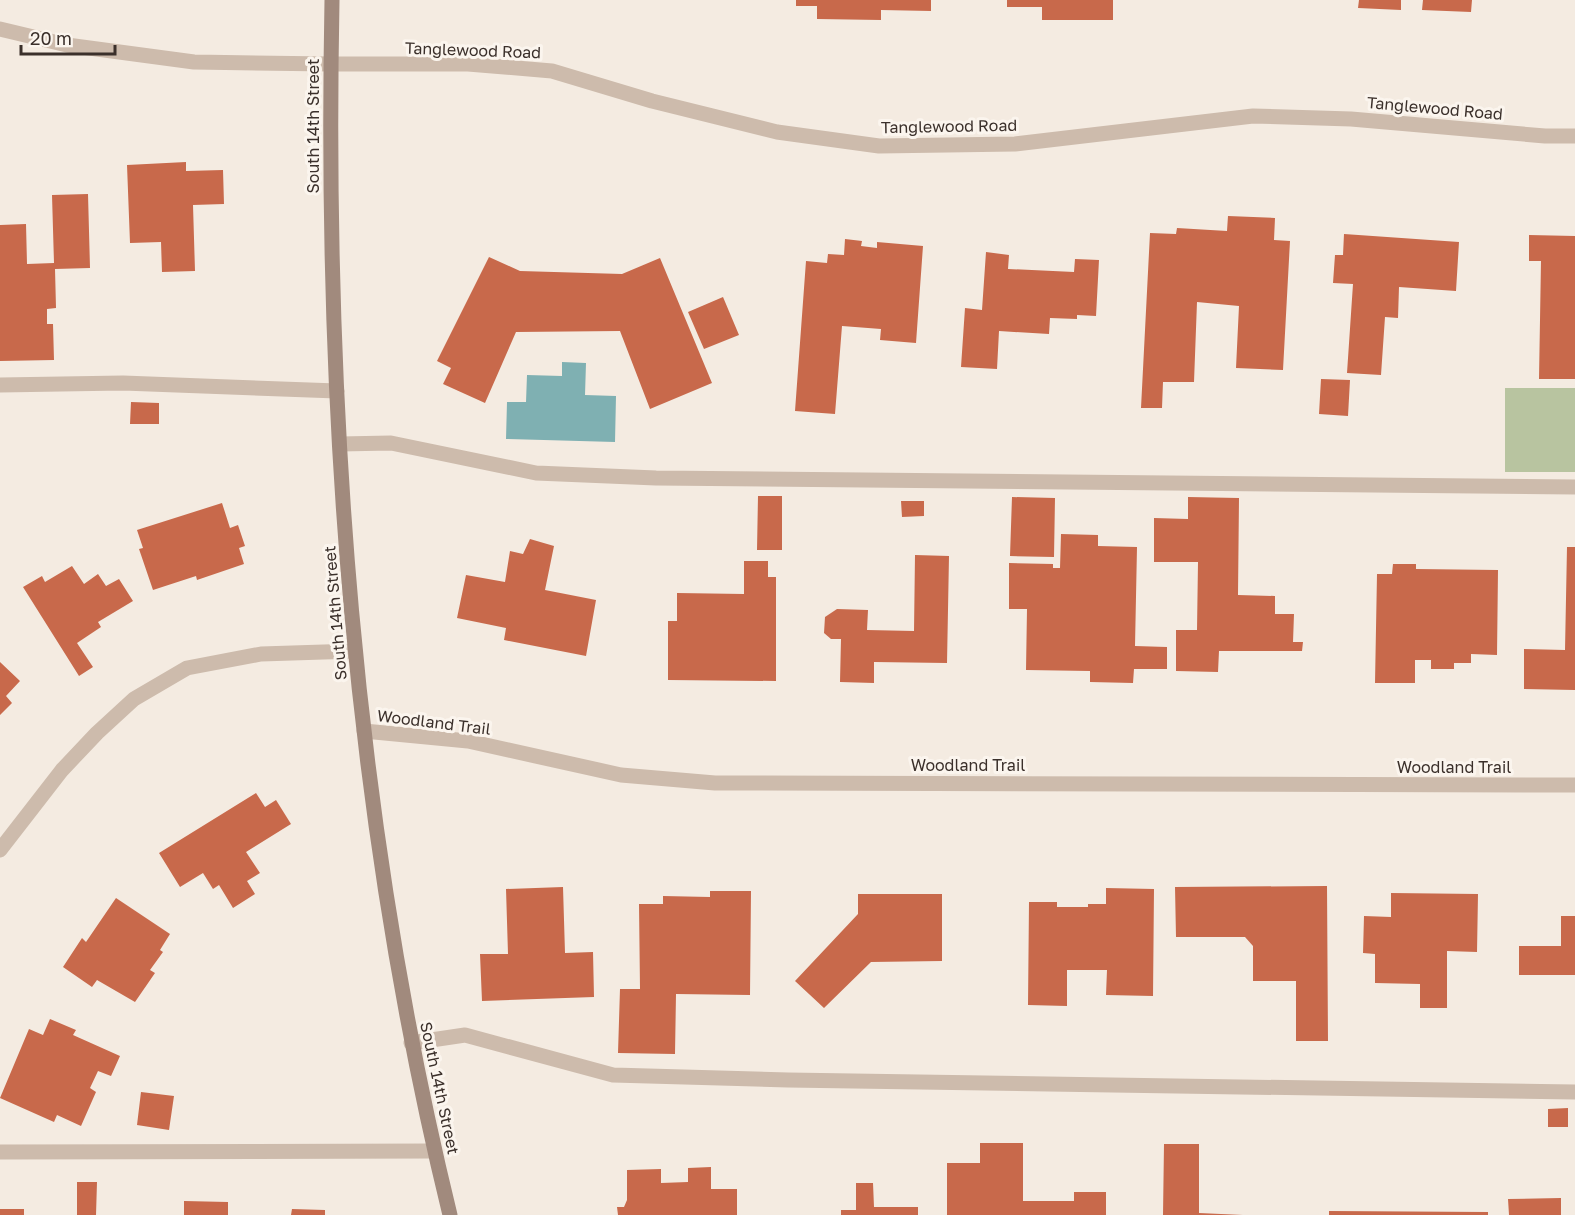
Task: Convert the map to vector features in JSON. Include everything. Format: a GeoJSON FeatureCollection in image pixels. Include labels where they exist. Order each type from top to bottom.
{"type":"FeatureCollection","features":[{"type":"Feature","properties":{"kind":"main road","name":"South 14th Street"},"geometry":{"type":"LineString","coordinates":[[332,0],[330,182],[337,391],[355,651],[389,915],[411,1043],[450,1215]]}},
{"type":"Feature","properties":{"kind":"street","name":"Tanglewood Road"},"geometry":{"type":"LineString","coordinates":[[0,30],[67,45],[194,62],[468,64],[552,71],[651,101],[777,132],[879,146],[1015,144],[1253,116],[1352,119],[1545,136],[1575,136]]}},
{"type":"Feature","properties":{"kind":"street"},"geometry":{"type":"LineString","coordinates":[[0,385],[123,383],[337,391]]}},
{"type":"Feature","properties":{"kind":"street"},"geometry":{"type":"LineString","coordinates":[[340,444],[391,443],[536,473],[656,478],[1575,488]]}},
{"type":"Feature","properties":{"kind":"street"},"geometry":{"type":"LineString","coordinates":[[0,850],[62,770],[97,733],[134,699],[187,668],[261,654],[355,651]]}},
{"type":"Feature","properties":{"kind":"street","name":"Woodland Trail"},"geometry":{"type":"LineString","coordinates":[[364,731],[468,741],[621,775],[715,783],[1575,785]]}},
{"type":"Feature","properties":{"kind":"street"},"geometry":{"type":"LineString","coordinates":[[411,1043],[465,1035],[613,1075],[788,1080],[1575,1092]]}},
{"type":"Feature","properties":{"kind":"street"},"geometry":{"type":"LineString","coordinates":[[0,1152],[434,1151]]}},
{"type":"Feature","properties":{"kind":"green space"},"geometry":{"type":"Polygon","coordinates":[[[1505,388],[1575,388],[1575,472],[1505,472],[1505,388]]]}},
{"type":"Feature","properties":{"kind":"water"},"geometry":{"type":"Polygon","coordinates":[[[562,362],[586,363],[585,395],[616,396],[615,442],[506,439],[507,402],[526,402],[527,375],[562,376],[562,362]]]}},
{"type":"Feature","properties":{"kind":"building"},"geometry":{"type":"Polygon","coordinates":[[[796,0],[931,0],[931,11],[881,10],[881,20],[817,19],[817,6],[796,6],[796,0]]]}},
{"type":"Feature","properties":{"kind":"building"},"geometry":{"type":"Polygon","coordinates":[[[1007,0],[1113,0],[1113,20],[1042,20],[1042,7],[1007,7],[1007,0]]]}},
{"type":"Feature","properties":{"kind":"building"},"geometry":{"type":"Polygon","coordinates":[[[1359,0],[1401,0],[1401,10],[1358,8],[1359,0]]]}},
{"type":"Feature","properties":{"kind":"building"},"geometry":{"type":"Polygon","coordinates":[[[1423,0],[1472,0],[1471,12],[1422,10],[1423,0]]]}},
{"type":"Feature","properties":{"kind":"building"},"geometry":{"type":"Polygon","coordinates":[[[186,162],[186,171],[223,170],[224,204],[193,205],[195,271],[162,272],[161,242],[130,243],[127,165],[186,162]]]}},
{"type":"Feature","properties":{"kind":"building"},"geometry":{"type":"Polygon","coordinates":[[[88,194],[90,268],[55,269],[56,308],[47,309],[47,324],[53,324],[54,360],[0,361],[0,225],[26,224],[27,264],[54,263],[52,195],[88,194]]]}},
{"type":"Feature","properties":{"kind":"building"},"geometry":{"type":"Polygon","coordinates":[[[1228,216],[1275,218],[1274,240],[1290,241],[1283,370],[1236,368],[1239,306],[1197,302],[1194,382],[1163,382],[1162,408],[1141,408],[1150,233],[1176,234],[1177,228],[1227,231],[1228,216]]]}},
{"type":"Feature","properties":{"kind":"building"},"geometry":{"type":"Polygon","coordinates":[[[1344,234],[1459,242],[1456,291],[1399,287],[1398,318],[1385,317],[1381,375],[1347,373],[1353,284],[1333,283],[1335,255],[1343,255],[1344,234]]]}},
{"type":"Feature","properties":{"kind":"building"},"geometry":{"type":"Polygon","coordinates":[[[1529,235],[1575,236],[1575,379],[1539,379],[1541,261],[1529,261],[1529,235]]]}},
{"type":"Feature","properties":{"kind":"building"},"geometry":{"type":"Polygon","coordinates":[[[845,239],[862,241],[861,246],[877,248],[877,242],[923,246],[916,343],[880,340],[881,329],[842,326],[835,414],[795,411],[806,261],[827,263],[828,254],[844,255],[845,239]]]}},
{"type":"Feature","properties":{"kind":"building"},"geometry":{"type":"Polygon","coordinates":[[[986,252],[1009,255],[1008,269],[1074,272],[1075,259],[1099,260],[1096,316],[1077,315],[1077,319],[1050,318],[1049,334],[999,331],[997,369],[961,367],[965,308],[982,310],[986,252]]]}},
{"type":"Feature","properties":{"kind":"building"},"geometry":{"type":"Polygon","coordinates":[[[489,257],[520,271],[622,274],[660,258],[712,383],[650,409],[620,331],[516,332],[485,403],[443,384],[451,368],[437,361],[489,257]]]}},
{"type":"Feature","properties":{"kind":"building"},"geometry":{"type":"Polygon","coordinates":[[[723,297],[739,335],[704,349],[688,312],[723,297]]]}},
{"type":"Feature","properties":{"kind":"building"},"geometry":{"type":"Polygon","coordinates":[[[1321,379],[1350,380],[1348,416],[1319,414],[1321,379]]]}},
{"type":"Feature","properties":{"kind":"building"},"geometry":{"type":"Polygon","coordinates":[[[131,402],[159,403],[159,424],[130,424],[131,402]]]}},
{"type":"Feature","properties":{"kind":"building"},"geometry":{"type":"Polygon","coordinates":[[[758,496],[782,496],[782,550],[757,550],[758,496]]]}},
{"type":"Feature","properties":{"kind":"building"},"geometry":{"type":"Polygon","coordinates":[[[1012,497],[1055,498],[1054,557],[1010,556],[1012,497]]]}},
{"type":"Feature","properties":{"kind":"building"},"geometry":{"type":"Polygon","coordinates":[[[1188,497],[1239,498],[1238,595],[1275,596],[1275,614],[1294,614],[1293,642],[1303,642],[1302,651],[1219,651],[1218,672],[1176,671],[1176,630],[1197,630],[1198,562],[1154,562],[1154,518],[1188,519],[1188,497]]]}},
{"type":"Feature","properties":{"kind":"building"},"geometry":{"type":"Polygon","coordinates":[[[901,501],[924,501],[924,516],[902,517],[901,501]]]}},
{"type":"Feature","properties":{"kind":"building"},"geometry":{"type":"Polygon","coordinates":[[[222,503],[230,528],[238,525],[245,546],[239,548],[244,564],[197,580],[196,576],[153,590],[139,549],[143,548],[137,530],[222,503]]]}},
{"type":"Feature","properties":{"kind":"building"},"geometry":{"type":"Polygon","coordinates":[[[1061,534],[1098,535],[1098,546],[1137,547],[1135,646],[1167,647],[1167,669],[1134,669],[1133,683],[1090,682],[1090,671],[1026,670],[1027,609],[1009,609],[1009,563],[1053,564],[1053,568],[1060,568],[1061,534]]]}},
{"type":"Feature","properties":{"kind":"building"},"geometry":{"type":"Polygon","coordinates":[[[530,539],[554,546],[545,590],[596,600],[586,656],[504,640],[506,628],[457,618],[466,575],[505,582],[510,551],[523,554],[530,539]]]}},
{"type":"Feature","properties":{"kind":"building"},"geometry":{"type":"Polygon","coordinates":[[[1567,547],[1575,547],[1575,690],[1524,689],[1524,649],[1565,650],[1567,547]]]}},
{"type":"Feature","properties":{"kind":"building"},"geometry":{"type":"Polygon","coordinates":[[[915,555],[949,556],[947,663],[874,662],[874,683],[840,682],[841,639],[831,639],[824,633],[825,617],[837,609],[868,610],[867,630],[914,631],[915,555]]]}},
{"type":"Feature","properties":{"kind":"building"},"geometry":{"type":"Polygon","coordinates":[[[744,561],[768,561],[768,577],[776,577],[776,681],[668,680],[668,621],[677,621],[677,593],[744,594],[744,561]]]}},
{"type":"Feature","properties":{"kind":"building"},"geometry":{"type":"Polygon","coordinates":[[[1393,564],[1416,564],[1416,569],[1498,570],[1497,655],[1471,654],[1471,663],[1454,663],[1454,669],[1431,669],[1431,660],[1415,660],[1415,683],[1375,683],[1377,574],[1392,574],[1393,564]]]}},
{"type":"Feature","properties":{"kind":"building"},"geometry":{"type":"Polygon","coordinates":[[[72,566],[84,584],[98,574],[106,586],[119,579],[133,601],[98,622],[101,627],[77,643],[93,667],[79,676],[23,587],[42,576],[45,582],[72,566]]]}},
{"type":"Feature","properties":{"kind":"building"},"geometry":{"type":"Polygon","coordinates":[[[0,662],[20,681],[6,696],[12,703],[0,715],[0,662]]]}},
{"type":"Feature","properties":{"kind":"building"},"geometry":{"type":"Polygon","coordinates":[[[256,793],[265,807],[276,800],[291,824],[246,852],[260,873],[247,881],[255,894],[233,908],[219,885],[213,889],[203,873],[180,887],[159,853],[256,793]]]}},
{"type":"Feature","properties":{"kind":"building"},"geometry":{"type":"Polygon","coordinates":[[[1327,886],[1328,1041],[1296,1041],[1296,981],[1253,981],[1253,946],[1245,937],[1176,937],[1175,887],[1327,886]]]}},
{"type":"Feature","properties":{"kind":"building"},"geometry":{"type":"Polygon","coordinates":[[[563,887],[565,953],[593,952],[594,997],[482,1001],[480,954],[508,954],[506,889],[563,887]]]}},
{"type":"Feature","properties":{"kind":"building"},"geometry":{"type":"Polygon","coordinates":[[[1106,888],[1154,889],[1153,996],[1106,995],[1107,970],[1067,970],[1067,1006],[1028,1005],[1029,902],[1057,902],[1057,907],[1088,907],[1088,904],[1106,904],[1106,888]]]}},
{"type":"Feature","properties":{"kind":"building"},"geometry":{"type":"Polygon","coordinates":[[[710,891],[751,891],[750,995],[676,994],[675,1054],[618,1053],[620,989],[640,989],[639,904],[663,904],[663,896],[710,897],[710,891]]]}},
{"type":"Feature","properties":{"kind":"building"},"geometry":{"type":"Polygon","coordinates":[[[1391,893],[1478,894],[1477,952],[1447,951],[1447,1008],[1420,1008],[1420,984],[1375,983],[1375,954],[1363,953],[1364,916],[1391,917],[1391,893]]]}},
{"type":"Feature","properties":{"kind":"building"},"geometry":{"type":"Polygon","coordinates":[[[858,894],[942,894],[942,961],[871,962],[824,1008],[795,981],[858,914],[858,894]]]}},
{"type":"Feature","properties":{"kind":"building"},"geometry":{"type":"Polygon","coordinates":[[[116,898],[170,934],[160,950],[163,952],[150,970],[155,973],[135,1002],[97,980],[92,987],[63,967],[82,938],[86,942],[116,898]]]}},
{"type":"Feature","properties":{"kind":"building"},"geometry":{"type":"Polygon","coordinates":[[[1561,916],[1575,916],[1575,975],[1519,975],[1519,946],[1561,946],[1561,916]]]}},
{"type":"Feature","properties":{"kind":"building"},"geometry":{"type":"Polygon","coordinates":[[[50,1019],[76,1030],[73,1035],[120,1056],[111,1076],[98,1071],[90,1088],[96,1092],[81,1126],[57,1115],[54,1122],[0,1098],[29,1029],[43,1035],[50,1019]]]}},
{"type":"Feature","properties":{"kind":"building"},"geometry":{"type":"Polygon","coordinates":[[[141,1092],[174,1096],[169,1130],[137,1125],[141,1092]]]}},
{"type":"Feature","properties":{"kind":"building"},"geometry":{"type":"Polygon","coordinates":[[[1568,1108],[1568,1127],[1548,1127],[1548,1109],[1568,1108]]]}},
{"type":"Feature","properties":{"kind":"building"},"geometry":{"type":"Polygon","coordinates":[[[980,1143],[1023,1143],[1023,1201],[1074,1201],[1074,1192],[1106,1192],[1106,1215],[947,1215],[947,1163],[980,1163],[980,1143]]]}},
{"type":"Feature","properties":{"kind":"building"},"geometry":{"type":"Polygon","coordinates":[[[1164,1144],[1199,1144],[1199,1213],[1243,1215],[1163,1215],[1164,1144]]]}},
{"type":"Feature","properties":{"kind":"building"},"geometry":{"type":"Polygon","coordinates":[[[711,1167],[711,1189],[737,1189],[737,1215],[618,1215],[617,1207],[624,1207],[627,1200],[627,1170],[661,1169],[661,1183],[688,1182],[688,1168],[711,1167]]]}},
{"type":"Feature","properties":{"kind":"building"},"geometry":{"type":"Polygon","coordinates":[[[77,1182],[97,1182],[96,1215],[77,1215],[77,1182]]]}},
{"type":"Feature","properties":{"kind":"building"},"geometry":{"type":"Polygon","coordinates":[[[856,1183],[873,1183],[874,1207],[918,1207],[918,1215],[841,1215],[841,1210],[856,1210],[856,1183]]]}},
{"type":"Feature","properties":{"kind":"building"},"geometry":{"type":"Polygon","coordinates":[[[1561,1198],[1561,1215],[1509,1215],[1508,1199],[1561,1198]]]}},
{"type":"Feature","properties":{"kind":"building"},"geometry":{"type":"Polygon","coordinates":[[[184,1201],[228,1202],[228,1215],[184,1215],[184,1201]]]}},
{"type":"Feature","properties":{"kind":"building"},"geometry":{"type":"Polygon","coordinates":[[[0,1209],[24,1209],[24,1215],[0,1215],[0,1209]]]}},
{"type":"Feature","properties":{"kind":"building"},"geometry":{"type":"Polygon","coordinates":[[[292,1209],[325,1210],[325,1215],[291,1215],[292,1209]]]}},
{"type":"Feature","properties":{"kind":"building"},"geometry":{"type":"Polygon","coordinates":[[[1329,1211],[1488,1212],[1488,1215],[1329,1215],[1329,1211]]]}}]}
